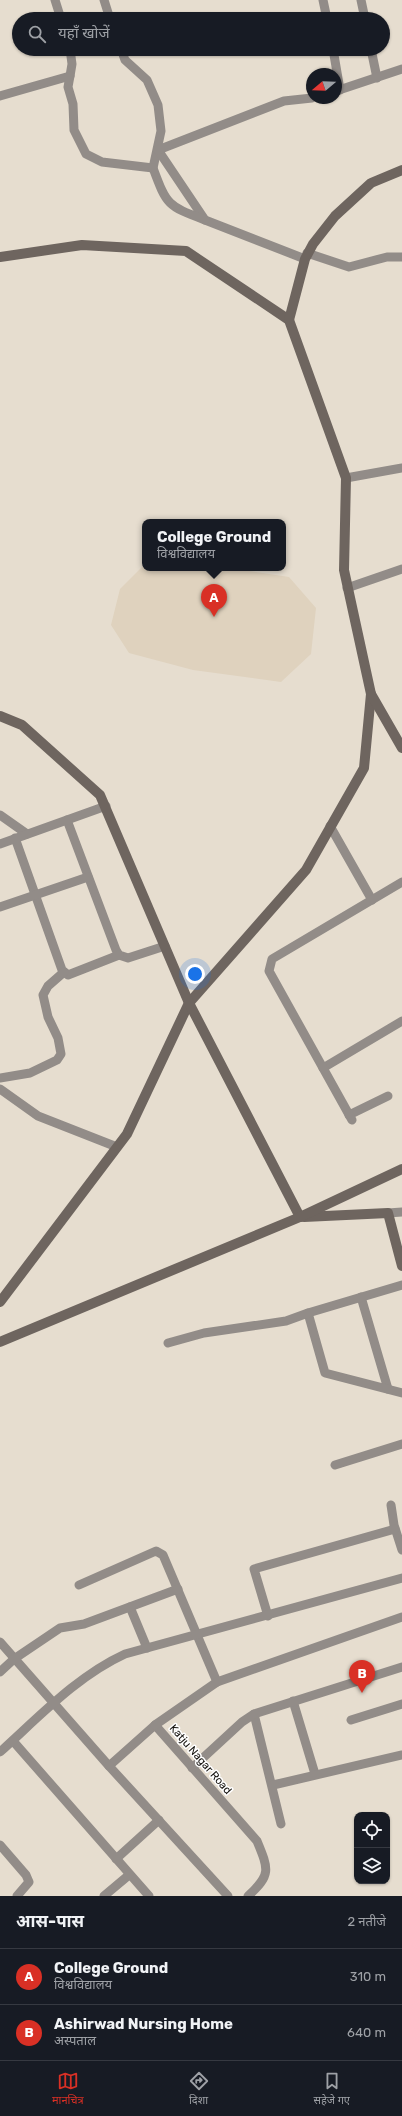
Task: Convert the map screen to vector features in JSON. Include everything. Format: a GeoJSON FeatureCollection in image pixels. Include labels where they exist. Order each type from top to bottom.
{"type":"FeatureCollection","features":[{"type":"Feature","properties":{"kind":"main road"},"geometry":{"type":"LineString","coordinates":[[402,170],[371,183],[335,216],[306,256],[289,320],[346,478],[344,570],[372,694],[402,748]]}},
{"type":"Feature","properties":{"kind":"main road"},"geometry":{"type":"LineString","coordinates":[[0,257],[82,245],[186,251],[289,320]]}},
{"type":"Feature","properties":{"kind":"main road"},"geometry":{"type":"LineString","coordinates":[[0,1302],[127,1134],[189,1003],[306,870],[364,768],[372,694]]}},
{"type":"Feature","properties":{"kind":"main road"},"geometry":{"type":"LineString","coordinates":[[0,716],[22,725],[100,795],[189,1003],[300,1217]]}},
{"type":"Feature","properties":{"kind":"main road"},"geometry":{"type":"LineString","coordinates":[[0,1342],[300,1217],[402,1169]]}},
{"type":"Feature","properties":{"kind":"main road"},"geometry":{"type":"LineString","coordinates":[[300,1217],[388,1213],[402,1266]]}},
{"type":"Feature","properties":{"kind":"street"},"geometry":{"type":"LineString","coordinates":[[56,0],[59,12]]}},
{"type":"Feature","properties":{"kind":"street"},"geometry":{"type":"LineString","coordinates":[[104,0],[108,12]]}},
{"type":"Feature","properties":{"kind":"street"},"geometry":{"type":"LineString","coordinates":[[323,0],[326,12]]}},
{"type":"Feature","properties":{"kind":"street"},"geometry":{"type":"LineString","coordinates":[[361,0],[364,12]]}},
{"type":"Feature","properties":{"kind":"street"},"geometry":{"type":"LineString","coordinates":[[71,56],[72,64],[68,87],[73,104],[74,130],[86,154],[102,162],[153,168]]}},
{"type":"Feature","properties":{"kind":"street"},"geometry":{"type":"LineString","coordinates":[[124,56],[125,60],[148,80],[158,105],[160,131],[158,150],[153,168],[165,197],[174,208],[306,256],[349,267],[387,258],[402,257]]}},
{"type":"Feature","properties":{"kind":"street"},"geometry":{"type":"LineString","coordinates":[[334,56],[335,68]]}},
{"type":"Feature","properties":{"kind":"street"},"geometry":{"type":"LineString","coordinates":[[373,56],[377,78]]}},
{"type":"Feature","properties":{"kind":"street"},"geometry":{"type":"LineString","coordinates":[[342,89],[402,69]]}},
{"type":"Feature","properties":{"kind":"street"},"geometry":{"type":"LineString","coordinates":[[0,96],[70,76]]}},
{"type":"Feature","properties":{"kind":"street"},"geometry":{"type":"LineString","coordinates":[[158,150],[284,101],[306,99]]}},
{"type":"Feature","properties":{"kind":"street"},"geometry":{"type":"LineString","coordinates":[[158,150],[205,220]]}},
{"type":"Feature","properties":{"kind":"street"},"geometry":{"type":"LineString","coordinates":[[346,478],[402,468]]}},
{"type":"Feature","properties":{"kind":"street"},"geometry":{"type":"LineString","coordinates":[[347,588],[402,569]]}},
{"type":"Feature","properties":{"kind":"street"},"geometry":{"type":"LineString","coordinates":[[0,844],[106,806]]}},
{"type":"Feature","properties":{"kind":"street"},"geometry":{"type":"LineString","coordinates":[[0,815],[27,834]]}},
{"type":"Feature","properties":{"kind":"street"},"geometry":{"type":"LineString","coordinates":[[67,820],[119,955]]}},
{"type":"Feature","properties":{"kind":"street"},"geometry":{"type":"LineString","coordinates":[[330,826],[372,900]]}},
{"type":"Feature","properties":{"kind":"street"},"geometry":{"type":"LineString","coordinates":[[15,838],[62,970],[68,975],[119,955],[128,958],[165,946]]}},
{"type":"Feature","properties":{"kind":"street"},"geometry":{"type":"LineString","coordinates":[[0,907],[36,896],[88,877]]}},
{"type":"Feature","properties":{"kind":"street"},"geometry":{"type":"LineString","coordinates":[[388,1096],[351,1118],[269,971],[269,965],[272,959],[402,882]]}},
{"type":"Feature","properties":{"kind":"street"},"geometry":{"type":"LineString","coordinates":[[0,1078],[30,1074],[57,1060],[61,1054],[58,1038],[48,1017],[43,994],[48,986],[64,972]]}},
{"type":"Feature","properties":{"kind":"street"},"geometry":{"type":"LineString","coordinates":[[323,1068],[402,1021]]}},
{"type":"Feature","properties":{"kind":"street"},"geometry":{"type":"LineString","coordinates":[[0,1089],[38,1116],[117,1147]]}},
{"type":"Feature","properties":{"kind":"street"},"geometry":{"type":"LineString","coordinates":[[388,1213],[402,1212]]}},
{"type":"Feature","properties":{"kind":"street"},"geometry":{"type":"LineString","coordinates":[[168,1343],[204,1332],[286,1322],[308,1313],[402,1285]]}},
{"type":"Feature","properties":{"kind":"street"},"geometry":{"type":"LineString","coordinates":[[361,1297],[388,1389]]}},
{"type":"Feature","properties":{"kind":"street"},"geometry":{"type":"LineString","coordinates":[[308,1313],[325,1373],[402,1393]]}},
{"type":"Feature","properties":{"kind":"street"},"geometry":{"type":"LineString","coordinates":[[335,1464],[402,1444]]}},
{"type":"Feature","properties":{"kind":"street"},"geometry":{"type":"LineString","coordinates":[[392,1505],[395,1528],[402,1550]]}},
{"type":"Feature","properties":{"kind":"street"},"geometry":{"type":"LineString","coordinates":[[268,1616],[254,1569],[395,1528]]}},
{"type":"Feature","properties":{"kind":"street"},"geometry":{"type":"LineString","coordinates":[[79,1585],[156,1551],[163,1554],[217,1682]]}},
{"type":"Feature","properties":{"kind":"street"},"geometry":{"type":"LineString","coordinates":[[0,1752],[54,1704],[103,1664],[125,1654],[402,1578]]}},
{"type":"Feature","properties":{"kind":"street"},"geometry":{"type":"LineString","coordinates":[[0,1672],[14,1659],[60,1628],[84,1624],[178,1589]]}},
{"type":"Feature","properties":{"kind":"street"},"geometry":{"type":"LineString","coordinates":[[130,1606],[147,1648]]}},
{"type":"Feature","properties":{"kind":"street"},"geometry":{"type":"LineString","coordinates":[[155,1725],[217,1682],[402,1617]]}},
{"type":"Feature","properties":{"kind":"street"},"geometry":{"type":"LineString","coordinates":[[0,1642],[109,1766],[228,1896]]}},
{"type":"Feature","properties":{"kind":"street"},"geometry":{"type":"LineString","coordinates":[[192,1768],[242,1722],[254,1714],[402,1667]]}},
{"type":"Feature","properties":{"kind":"street"},"geometry":{"type":"LineString","coordinates":[[293,1701],[315,1774]]}},
{"type":"Feature","properties":{"kind":"street"},"geometry":{"type":"LineString","coordinates":[[352,1720],[402,1704]]}},
{"type":"Feature","properties":{"kind":"street"},"geometry":{"type":"LineString","coordinates":[[254,1714],[273,1785],[281,1824]]}},
{"type":"Feature","properties":{"kind":"street","name":"Katju Nagar Road"},"geometry":{"type":"LineString","coordinates":[[109,1766],[155,1725],[257,1841],[262,1853],[266,1875],[263,1883],[248,1896]]}},
{"type":"Feature","properties":{"kind":"street"},"geometry":{"type":"LineString","coordinates":[[13,1741],[149,1896]]}},
{"type":"Feature","properties":{"kind":"street"},"geometry":{"type":"LineString","coordinates":[[273,1785],[315,1774],[402,1755]]}},
{"type":"Feature","properties":{"kind":"street"},"geometry":{"type":"LineString","coordinates":[[116,1859],[159,1820]]}},
{"type":"Feature","properties":{"kind":"street"},"geometry":{"type":"LineString","coordinates":[[0,1845],[26,1875],[29,1882],[17,1896]]}},
{"type":"Feature","properties":{"kind":"street"},"geometry":{"type":"LineString","coordinates":[[104,1896],[129,1875]]}},
{"type":"Feature","properties":{"kind":"shaded area"},"geometry":{"type":"Polygon","coordinates":[[[142,567],[142,571],[250,571],[289,577],[316,608],[311,654],[281,682],[193,670],[129,653],[111,625],[120,589],[142,567]]]}},
{"type":"Feature","properties":{"kind":"place","name":"College Ground"},"geometry":{"type":"Point","coordinates":[214,617]}},
{"type":"Feature","properties":{"kind":"place","name":"Ashirwad Nursing Home"},"geometry":{"type":"Point","coordinates":[362,1693]}}]}
